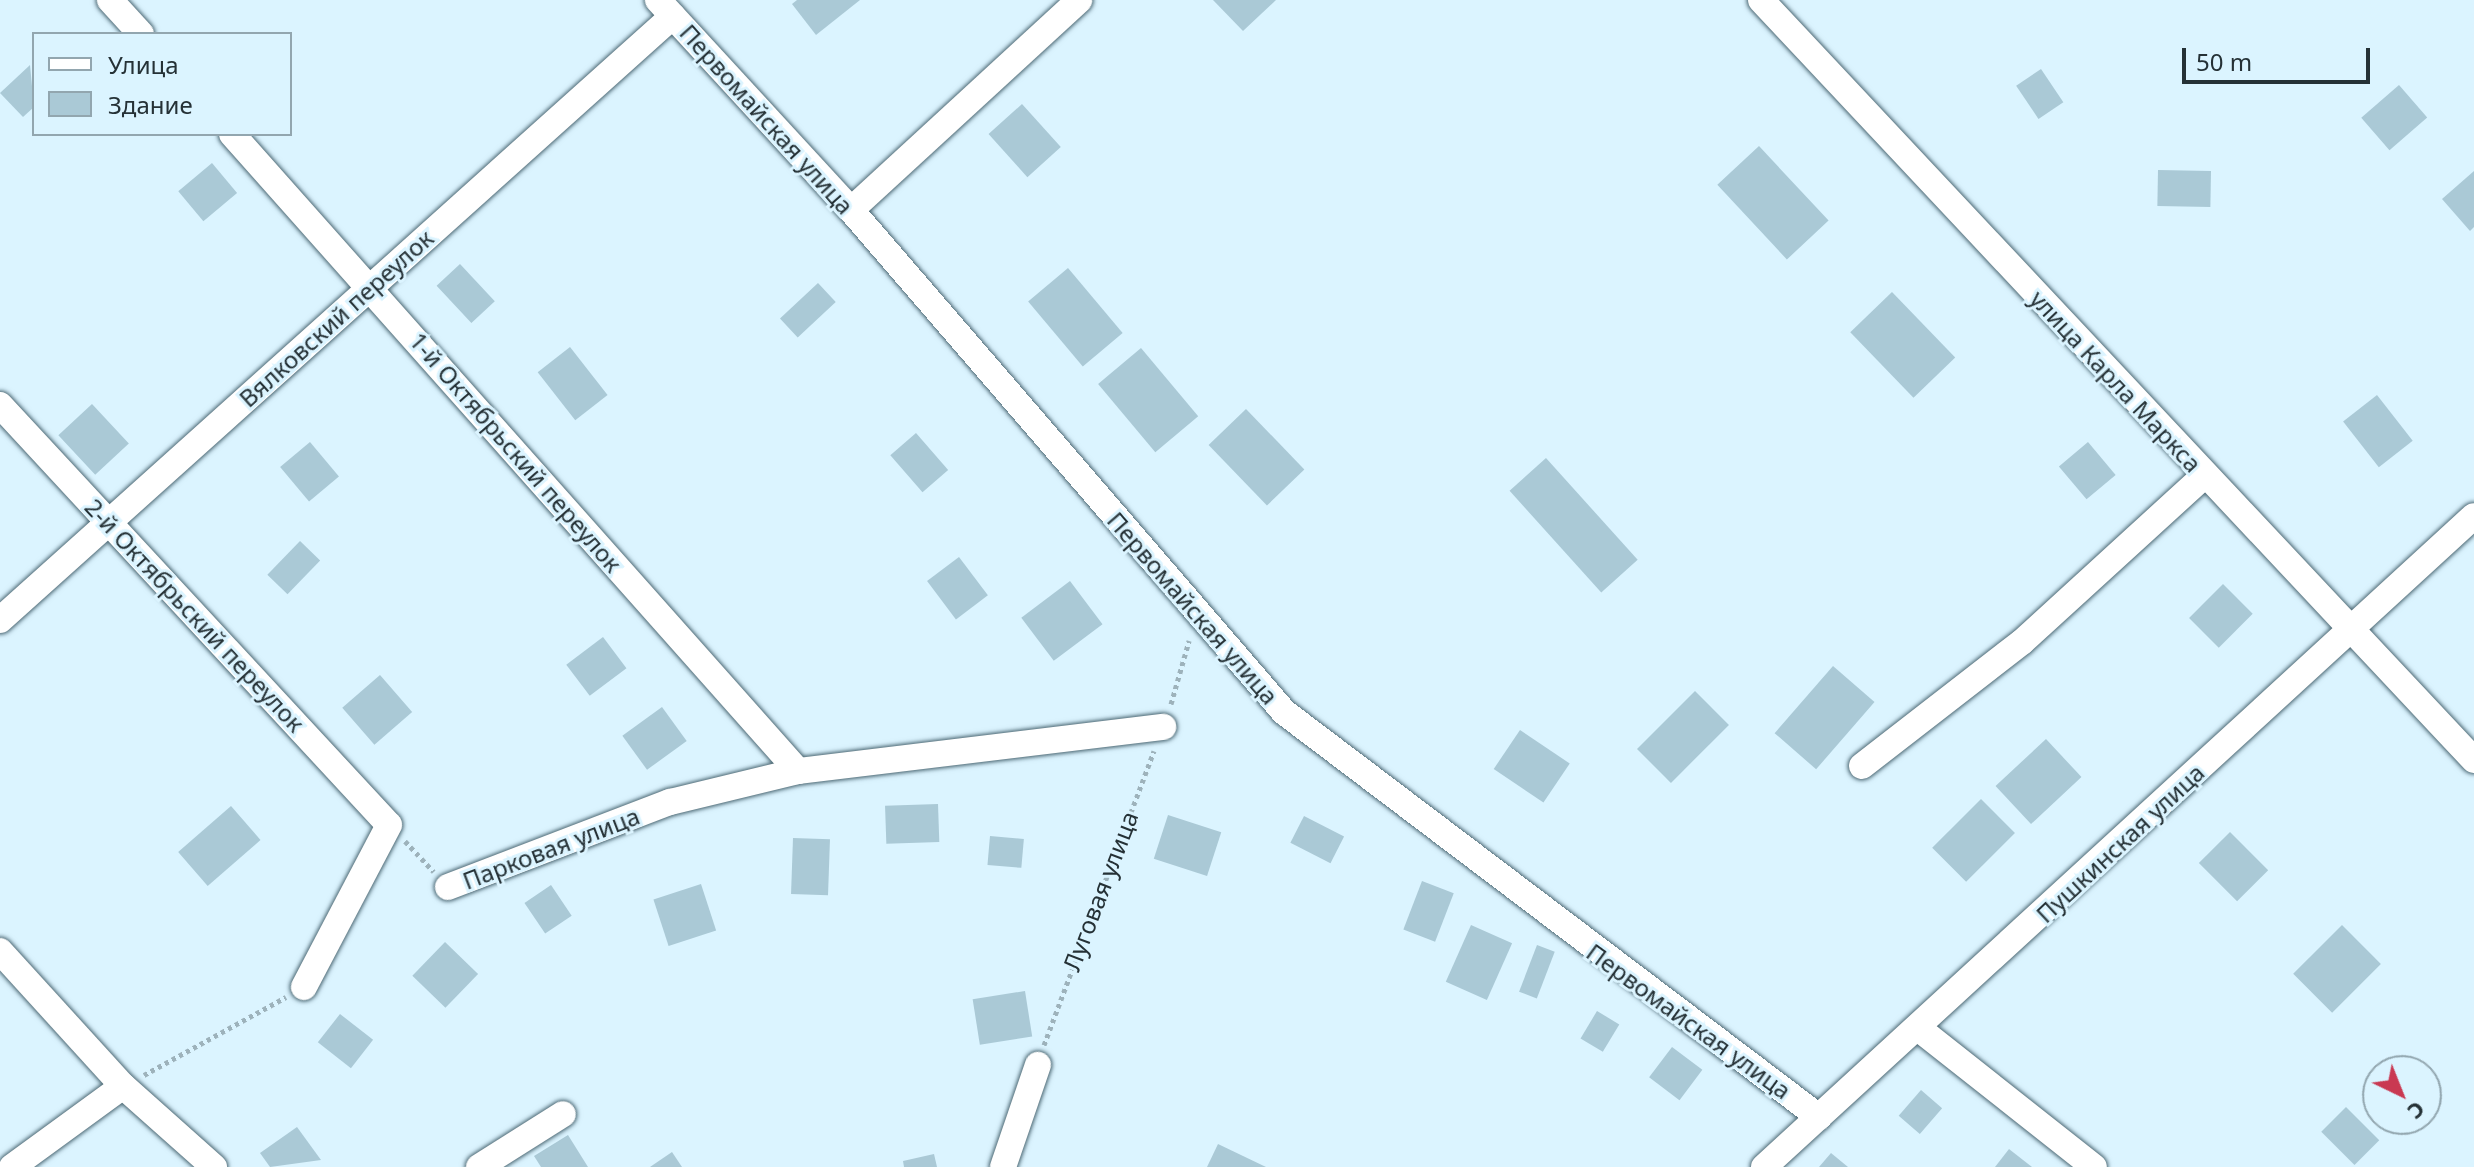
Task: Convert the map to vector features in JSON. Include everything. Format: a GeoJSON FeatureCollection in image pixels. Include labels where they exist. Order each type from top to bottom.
{"type":"FeatureCollection","features":[{"type":"Feature","properties":{"kind":"street"},"geometry":{"type":"LineString","coordinates":[[110,0],[139,32]]}},
{"type":"Feature","properties":{"kind":"street"},"geometry":{"type":"LineString","coordinates":[[851,210],[1079,0]]}},
{"type":"Feature","properties":{"kind":"street","name":"улица Карла Маркса"},"geometry":{"type":"LineString","coordinates":[[1761,0],[2474,760]]}},
{"type":"Feature","properties":{"kind":"street","name":"Первомайская улица"},"geometry":{"type":"LineString","coordinates":[[666,8],[851,210],[1197,615],[1284,712],[1819,1117]]}},
{"type":"Feature","properties":{"kind":"street","name":"Вялковский переулок"},"geometry":{"type":"LineString","coordinates":[[0,620],[371,287],[666,8]]}},
{"type":"Feature","properties":{"kind":"street","name":"1-й Октябрьский переулок"},"geometry":{"type":"LineString","coordinates":[[234,136],[798,771]]}},
{"type":"Feature","properties":{"kind":"street","name":"2-й Октябрьский переулок"},"geometry":{"type":"LineString","coordinates":[[0,405],[389,825]]}},
{"type":"Feature","properties":{"kind":"street"},"geometry":{"type":"LineString","coordinates":[[1862,766],[2022,642],[2205,475]]}},
{"type":"Feature","properties":{"kind":"street","name":"Пушкинская улица"},"geometry":{"type":"LineString","coordinates":[[1764,1167],[2474,516]]}},
{"type":"Feature","properties":{"kind":"street","name":"Парковая улица"},"geometry":{"type":"LineString","coordinates":[[448,887],[670,802],[798,771],[1163,727]]}},
{"type":"Feature","properties":{"kind":"street"},"geometry":{"type":"LineString","coordinates":[[304,987],[389,825]]}},
{"type":"Feature","properties":{"kind":"street"},"geometry":{"type":"LineString","coordinates":[[0,951],[123,1086],[214,1167]]}},
{"type":"Feature","properties":{"kind":"street"},"geometry":{"type":"LineString","coordinates":[[1918,1028],[2094,1167]]}},
{"type":"Feature","properties":{"kind":"street"},"geometry":{"type":"LineString","coordinates":[[1003,1167],[1038,1065]]}},
{"type":"Feature","properties":{"kind":"street"},"geometry":{"type":"LineString","coordinates":[[12,1167],[123,1086]]}},
{"type":"Feature","properties":{"kind":"street"},"geometry":{"type":"LineString","coordinates":[[479,1167],[563,1114]]}},
{"type":"Feature","properties":{"kind":"path","name":"Луговая улица"},"geometry":{"type":"LineString","coordinates":[[1038,1065],[1078,945],[1163,727],[1197,615]]}},
{"type":"Feature","properties":{"kind":"path","name":"Парковая улица"},"geometry":{"type":"LineString","coordinates":[[389,825],[448,887]]}},
{"type":"Feature","properties":{"kind":"path"},"geometry":{"type":"LineString","coordinates":[[123,1086],[304,987]]}},
{"type":"Feature","properties":{"kind":"building"},"geometry":{"type":"Polygon","coordinates":[[[797,0],[860,0],[816,35],[792,4],[797,0]]]}},
{"type":"Feature","properties":{"kind":"building"},"geometry":{"type":"Polygon","coordinates":[[[1213,0],[1276,0],[1243,31],[1213,0]]]}},
{"type":"Feature","properties":{"kind":"building"},"geometry":{"type":"Polygon","coordinates":[[[30,65],[32,109],[23,117],[0,93],[30,65]]]}},
{"type":"Feature","properties":{"kind":"building"},"geometry":{"type":"Polygon","coordinates":[[[2041,69],[2063,102],[2038,119],[2016,86],[2041,69]]]}},
{"type":"Feature","properties":{"kind":"building"},"geometry":{"type":"Polygon","coordinates":[[[2399,85],[2427,117],[2389,150],[2361,118],[2399,85]]]}},
{"type":"Feature","properties":{"kind":"building"},"geometry":{"type":"Polygon","coordinates":[[[1022,104],[1061,147],[1027,177],[989,134],[1022,104]]]}},
{"type":"Feature","properties":{"kind":"building"},"geometry":{"type":"Polygon","coordinates":[[[1759,146],[1829,221],[1787,259],[1717,185],[1759,146]]]}},
{"type":"Feature","properties":{"kind":"building"},"geometry":{"type":"Polygon","coordinates":[[[212,163],[237,193],[203,221],[178,191],[212,163]]]}},
{"type":"Feature","properties":{"kind":"building"},"geometry":{"type":"Polygon","coordinates":[[[2158,170],[2211,171],[2210,207],[2157,206],[2158,170]]]}},
{"type":"Feature","properties":{"kind":"building"},"geometry":{"type":"Polygon","coordinates":[[[2474,171],[2474,227],[2470,231],[2442,199],[2474,171]]]}},
{"type":"Feature","properties":{"kind":"building"},"geometry":{"type":"Polygon","coordinates":[[[460,264],[495,301],[471,323],[437,286],[460,264]]]}},
{"type":"Feature","properties":{"kind":"building"},"geometry":{"type":"Polygon","coordinates":[[[1068,268],[1123,333],[1083,367],[1028,301],[1068,268]]]}},
{"type":"Feature","properties":{"kind":"building"},"geometry":{"type":"Polygon","coordinates":[[[818,283],[836,302],[798,337],[780,318],[818,283]]]}},
{"type":"Feature","properties":{"kind":"building"},"geometry":{"type":"Polygon","coordinates":[[[1892,292],[1955,357],[1913,398],[1850,332],[1892,292]]]}},
{"type":"Feature","properties":{"kind":"building"},"geometry":{"type":"Polygon","coordinates":[[[570,347],[608,395],[575,420],[538,372],[570,347]]]}},
{"type":"Feature","properties":{"kind":"building"},"geometry":{"type":"Polygon","coordinates":[[[1141,348],[1198,416],[1155,452],[1098,384],[1141,348]]]}},
{"type":"Feature","properties":{"kind":"building"},"geometry":{"type":"Polygon","coordinates":[[[2377,395],[2413,441],[2379,467],[2343,421],[2377,395]]]}},
{"type":"Feature","properties":{"kind":"building"},"geometry":{"type":"Polygon","coordinates":[[[92,404],[129,443],[95,475],[58,435],[92,404]]]}},
{"type":"Feature","properties":{"kind":"building"},"geometry":{"type":"Polygon","coordinates":[[[1246,409],[1304,469],[1267,506],[1209,445],[1246,409]]]}},
{"type":"Feature","properties":{"kind":"building"},"geometry":{"type":"Polygon","coordinates":[[[916,433],[948,470],[922,492],[890,455],[916,433]]]}},
{"type":"Feature","properties":{"kind":"building"},"geometry":{"type":"Polygon","coordinates":[[[310,442],[339,476],[309,502],[280,467],[310,442]]]}},
{"type":"Feature","properties":{"kind":"building"},"geometry":{"type":"Polygon","coordinates":[[[2088,442],[2116,475],[2087,499],[2059,466],[2088,442]]]}},
{"type":"Feature","properties":{"kind":"building"},"geometry":{"type":"Polygon","coordinates":[[[1546,458],[1638,560],[1601,593],[1510,491],[1546,458]]]}},
{"type":"Feature","properties":{"kind":"building"},"geometry":{"type":"Polygon","coordinates":[[[300,541],[320,560],[287,594],[267,575],[300,541]]]}},
{"type":"Feature","properties":{"kind":"building"},"geometry":{"type":"Polygon","coordinates":[[[959,557],[988,595],[956,619],[927,581],[959,557]]]}},
{"type":"Feature","properties":{"kind":"building"},"geometry":{"type":"Polygon","coordinates":[[[1070,581],[1102,624],[1054,661],[1021,618],[1070,581]]]}},
{"type":"Feature","properties":{"kind":"building"},"geometry":{"type":"Polygon","coordinates":[[[2223,584],[2253,614],[2219,648],[2189,618],[2223,584]]]}},
{"type":"Feature","properties":{"kind":"building"},"geometry":{"type":"Polygon","coordinates":[[[603,637],[626,668],[590,696],[566,665],[603,637]]]}},
{"type":"Feature","properties":{"kind":"building"},"geometry":{"type":"Polygon","coordinates":[[[1833,666],[1875,702],[1816,769],[1775,733],[1833,666]]]}},
{"type":"Feature","properties":{"kind":"building"},"geometry":{"type":"Polygon","coordinates":[[[380,675],[412,712],[374,745],[342,708],[380,675]]]}},
{"type":"Feature","properties":{"kind":"building"},"geometry":{"type":"Polygon","coordinates":[[[1695,691],[1729,725],[1671,783],[1637,749],[1695,691]]]}},
{"type":"Feature","properties":{"kind":"building"},"geometry":{"type":"Polygon","coordinates":[[[662,707],[687,741],[647,770],[622,736],[662,707]]]}},
{"type":"Feature","properties":{"kind":"building"},"geometry":{"type":"Polygon","coordinates":[[[1520,730],[1570,764],[1543,803],[1494,769],[1520,730]]]}},
{"type":"Feature","properties":{"kind":"building"},"geometry":{"type":"Polygon","coordinates":[[[2046,739],[2081,777],[2031,824],[1996,786],[2046,739]]]}},
{"type":"Feature","properties":{"kind":"building"},"geometry":{"type":"Polygon","coordinates":[[[1981,799],[2015,833],[1966,882],[1932,848],[1981,799]]]}},
{"type":"Feature","properties":{"kind":"building"},"geometry":{"type":"Polygon","coordinates":[[[938,804],[939,842],[886,844],[885,806],[938,804]]]}},
{"type":"Feature","properties":{"kind":"building"},"geometry":{"type":"Polygon","coordinates":[[[231,806],[261,840],[208,886],[178,852],[231,806]]]}},
{"type":"Feature","properties":{"kind":"building"},"geometry":{"type":"Polygon","coordinates":[[[1168,815],[1221,832],[1207,876],[1154,859],[1168,815]]]}},
{"type":"Feature","properties":{"kind":"building"},"geometry":{"type":"Polygon","coordinates":[[[1304,816],[1344,836],[1330,863],[1290,843],[1304,816]]]}},
{"type":"Feature","properties":{"kind":"building"},"geometry":{"type":"Polygon","coordinates":[[[2230,832],[2268,870],[2237,901],[2199,863],[2230,832]]]}},
{"type":"Feature","properties":{"kind":"building"},"geometry":{"type":"Polygon","coordinates":[[[990,836],[1024,839],[1021,868],[987,865],[990,836]]]}},
{"type":"Feature","properties":{"kind":"building"},"geometry":{"type":"Polygon","coordinates":[[[793,838],[830,839],[828,895],[791,894],[793,838]]]}},
{"type":"Feature","properties":{"kind":"building"},"geometry":{"type":"Polygon","coordinates":[[[1422,881],[1454,893],[1435,942],[1403,930],[1422,881]]]}},
{"type":"Feature","properties":{"kind":"building"},"geometry":{"type":"Polygon","coordinates":[[[701,884],[716,931],[669,946],[653,899],[701,884]]]}},
{"type":"Feature","properties":{"kind":"building"},"geometry":{"type":"Polygon","coordinates":[[[551,885],[572,916],[545,934],[524,903],[551,885]]]}},
{"type":"Feature","properties":{"kind":"building"},"geometry":{"type":"Polygon","coordinates":[[[1471,925],[1512,943],[1487,1000],[1446,982],[1471,925]]]}},
{"type":"Feature","properties":{"kind":"building"},"geometry":{"type":"Polygon","coordinates":[[[2342,925],[2381,964],[2332,1013],[2293,974],[2342,925]]]}},
{"type":"Feature","properties":{"kind":"building"},"geometry":{"type":"Polygon","coordinates":[[[445,942],[478,974],[445,1008],[412,976],[445,942]]]}},
{"type":"Feature","properties":{"kind":"building"},"geometry":{"type":"Polygon","coordinates":[[[1537,945],[1555,952],[1537,998],[1519,992],[1537,945]]]}},
{"type":"Feature","properties":{"kind":"building"},"geometry":{"type":"Polygon","coordinates":[[[1025,991],[1032,1036],[980,1045],[973,999],[1025,991]]]}},
{"type":"Feature","properties":{"kind":"building"},"geometry":{"type":"Polygon","coordinates":[[[1597,1011],[1619,1024],[1603,1052],[1581,1038],[1597,1011]]]}},
{"type":"Feature","properties":{"kind":"building"},"geometry":{"type":"Polygon","coordinates":[[[340,1014],[373,1040],[351,1068],[318,1042],[340,1014]]]}},
{"type":"Feature","properties":{"kind":"building"},"geometry":{"type":"Polygon","coordinates":[[[1672,1047],[1702,1070],[1679,1100],[1649,1077],[1672,1047]]]}},
{"type":"Feature","properties":{"kind":"building"},"geometry":{"type":"Polygon","coordinates":[[[1921,1090],[1942,1108],[1920,1134],[1899,1116],[1921,1090]]]}},
{"type":"Feature","properties":{"kind":"building"},"geometry":{"type":"Polygon","coordinates":[[[2346,1107],[2362,1123],[2362,1135],[2374,1135],[2379,1140],[2354,1165],[2321,1132],[2346,1107]]]}},
{"type":"Feature","properties":{"kind":"building"},"geometry":{"type":"Polygon","coordinates":[[[297,1127],[321,1160],[270,1167],[260,1153],[297,1127]]]}},
{"type":"Feature","properties":{"kind":"building"},"geometry":{"type":"Polygon","coordinates":[[[568,1135],[588,1167],[541,1167],[534,1156],[568,1135]]]}},
{"type":"Feature","properties":{"kind":"building"},"geometry":{"type":"Polygon","coordinates":[[[1218,1144],[1266,1167],[1207,1167],[1218,1144]]]}},
{"type":"Feature","properties":{"kind":"building"},"geometry":{"type":"Polygon","coordinates":[[[2009,1149],[2032,1167],[1995,1167],[2009,1149]]]}},
{"type":"Feature","properties":{"kind":"building"},"geometry":{"type":"Polygon","coordinates":[[[672,1152],[682,1167],[650,1167],[672,1152]]]}},
{"type":"Feature","properties":{"kind":"building"},"geometry":{"type":"Polygon","coordinates":[[[1831,1153],[1848,1167],[1819,1167],[1831,1153]]]}},
{"type":"Feature","properties":{"kind":"building"},"geometry":{"type":"Polygon","coordinates":[[[934,1154],[937,1167],[904,1167],[903,1161],[934,1154]]]}}]}
